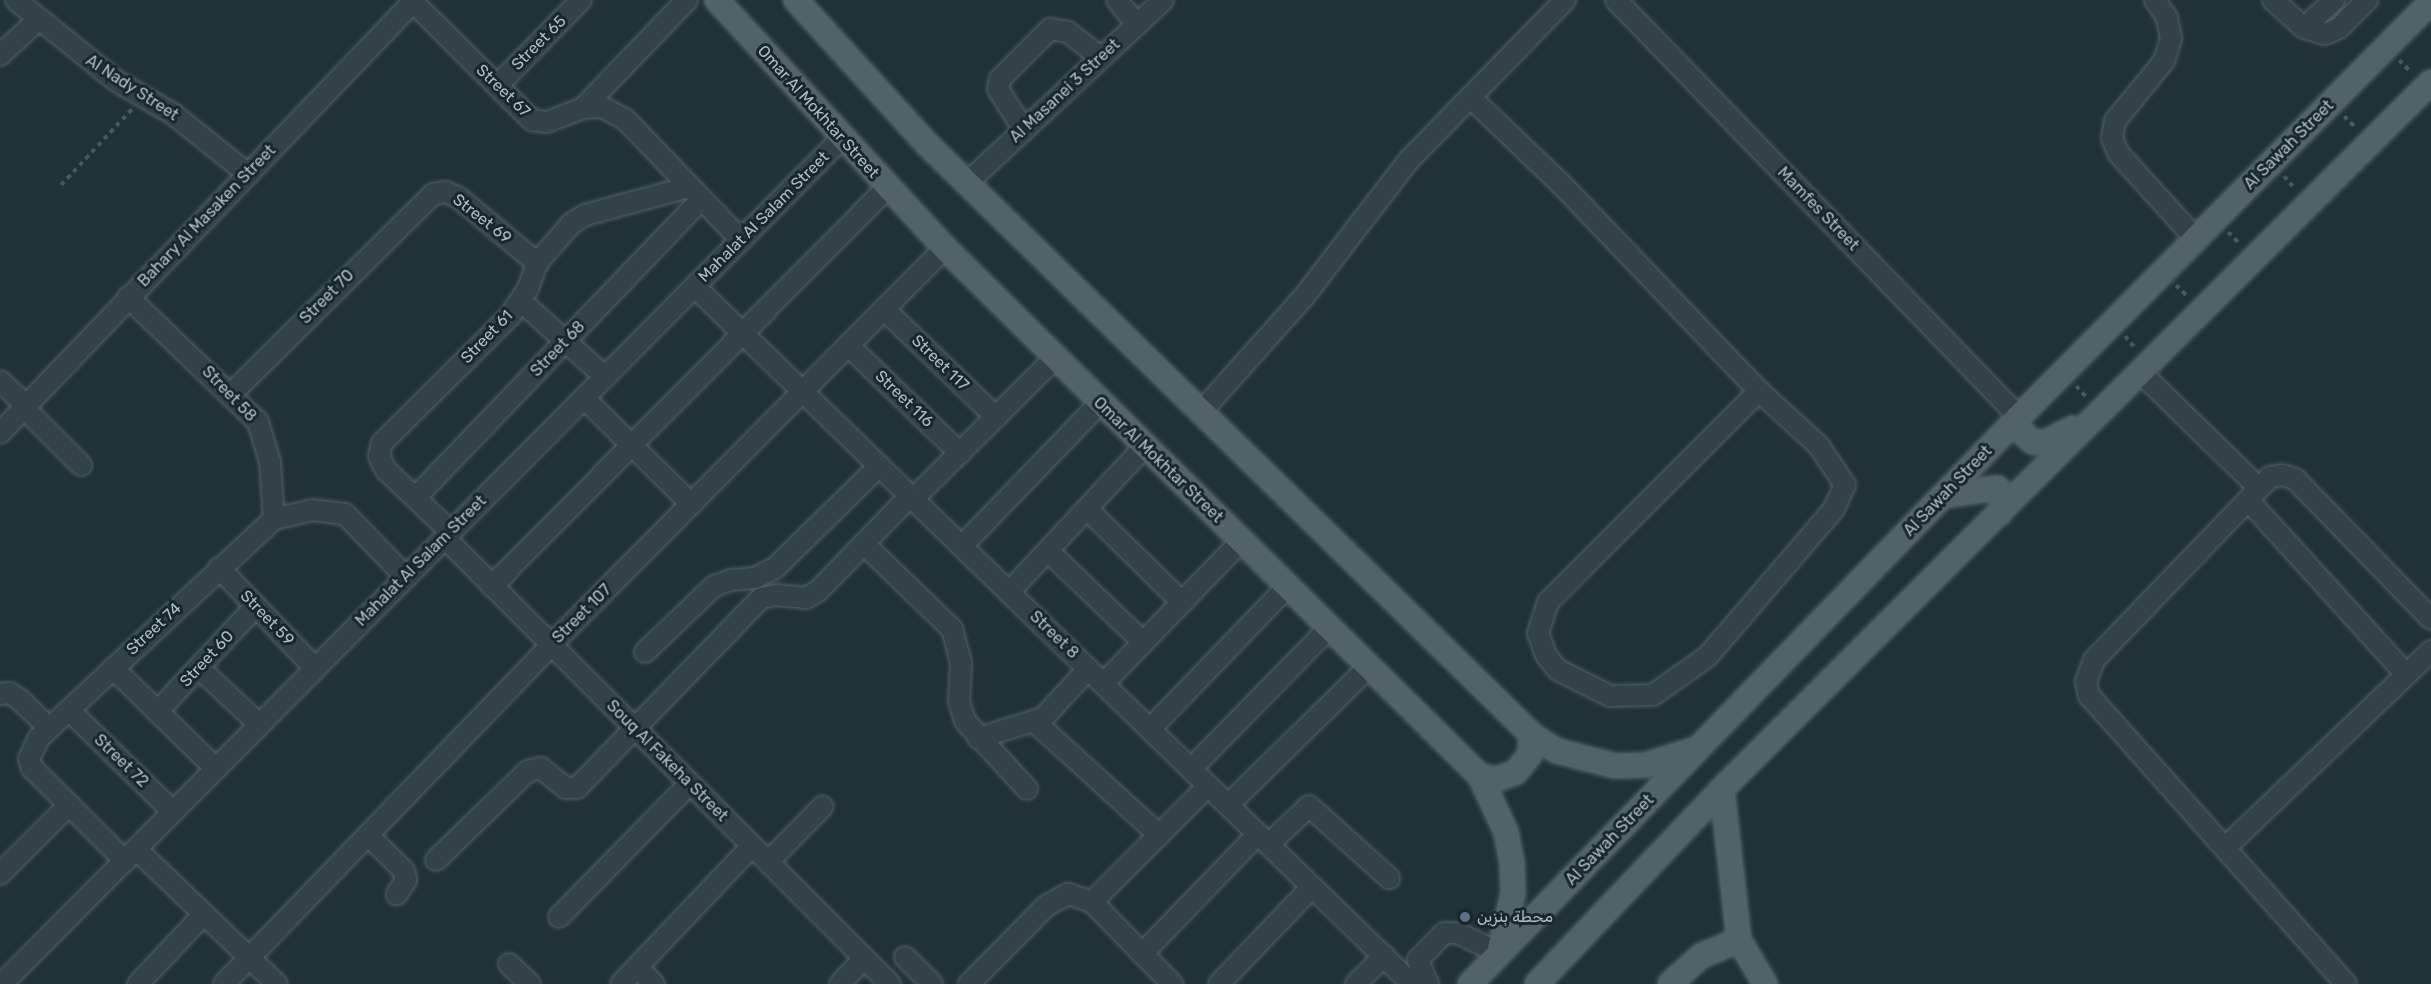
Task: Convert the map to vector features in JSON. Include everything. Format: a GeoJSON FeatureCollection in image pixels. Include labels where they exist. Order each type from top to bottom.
{"type":"FeatureCollection","features":[{"type":"Feature","properties":{"kind":"main road","name":"Omar Al Mokhtar Street"},"geometry":{"type":"LineString","coordinates":[[717,0],[841,139],[945,248],[1480,776],[1506,832],[1512,863],[1508,924],[1499,953]]}},
{"type":"Feature","properties":{"kind":"main road"},"geometry":{"type":"LineString","coordinates":[[796,0],[967,183],[1532,735],[1557,751],[1616,766],[1676,758],[1704,745]]}},
{"type":"Feature","properties":{"kind":"main road","name":"Al Sawah Street"},"geometry":{"type":"LineString","coordinates":[[1470,984],[2063,372],[2431,2]]}},
{"type":"Feature","properties":{"kind":"main road"},"geometry":{"type":"LineString","coordinates":[[1537,984],[1722,789],[2428,85]]}},
{"type":"Feature","properties":{"kind":"main road"},"geometry":{"type":"LineString","coordinates":[[2019,417],[2023,436],[2040,443],[2095,416]]}},
{"type":"Feature","properties":{"kind":"main road"},"geometry":{"type":"LineString","coordinates":[[1943,496],[1997,488],[2005,500],[1999,514]]}},
{"type":"Feature","properties":{"kind":"main road"},"geometry":{"type":"LineString","coordinates":[[1480,776],[1497,779],[1516,772],[1529,756],[1532,735]]}},
{"type":"Feature","properties":{"kind":"main road"},"geometry":{"type":"LineString","coordinates":[[1722,789],[1739,940],[1765,984]]}},
{"type":"Feature","properties":{"kind":"main road"},"geometry":{"type":"LineString","coordinates":[[1670,984],[1701,956],[1739,940]]}},
{"type":"Feature","properties":{"kind":"street","name":"Al Nady Street"},"geometry":{"type":"LineString","coordinates":[[16,0],[37,21],[115,80],[200,134],[248,174]]}},
{"type":"Feature","properties":{"kind":"street","name":"Street 65"},"geometry":{"type":"LineString","coordinates":[[497,86],[581,0]]}},
{"type":"Feature","properties":{"kind":"street"},"geometry":{"type":"LineString","coordinates":[[583,108],[687,0]]}},
{"type":"Feature","properties":{"kind":"street"},"geometry":{"type":"LineString","coordinates":[[1117,0],[1137,25]]}},
{"type":"Feature","properties":{"kind":"street","name":"Al Masanei 3 Street"},"geometry":{"type":"LineString","coordinates":[[967,183],[1163,0]]}},
{"type":"Feature","properties":{"kind":"street"},"geometry":{"type":"LineString","coordinates":[[1201,412],[1303,298],[1408,161],[1565,0]]}},
{"type":"Feature","properties":{"kind":"street","name":"Mamfes Street"},"geometry":{"type":"LineString","coordinates":[[1616,0],[2019,417]]}},
{"type":"Feature","properties":{"kind":"street"},"geometry":{"type":"LineString","coordinates":[[2155,0],[2167,18],[2171,39],[2164,61],[2115,121],[2112,138],[2118,153],[2196,239]]}},
{"type":"Feature","properties":{"kind":"street"},"geometry":{"type":"LineString","coordinates":[[2273,0],[2304,28],[2325,34],[2339,28],[2367,0]]}},
{"type":"Feature","properties":{"kind":"street"},"geometry":{"type":"LineString","coordinates":[[2304,28],[2334,0]]}},
{"type":"Feature","properties":{"kind":"street","name":"Street 67"},"geometry":{"type":"LineString","coordinates":[[414,1],[532,120],[547,122],[583,108],[602,107],[625,119],[741,240]]}},
{"type":"Feature","properties":{"kind":"street","name":"Bahary Al Masaken Street"},"geometry":{"type":"LineString","coordinates":[[0,433],[414,1]]}},
{"type":"Feature","properties":{"kind":"street"},"geometry":{"type":"LineString","coordinates":[[0,55],[37,21]]}},
{"type":"Feature","properties":{"kind":"street"},"geometry":{"type":"LineString","coordinates":[[1023,130],[998,89],[1000,80],[1050,29],[1068,32],[1101,58]]}},
{"type":"Feature","properties":{"kind":"street"},"geometry":{"type":"LineString","coordinates":[[1471,98],[1564,187],[1759,391],[1819,446],[1841,474],[1843,494],[1834,509],[1708,656],[1653,695],[1610,696],[1558,670],[1546,655],[1538,633],[1548,602],[1759,391]]}},
{"type":"Feature","properties":{"kind":"street","name":"Mahalat Al Salam Street"},"geometry":{"type":"LineString","coordinates":[[2,984],[841,139]]}},
{"type":"Feature","properties":{"kind":"street"},"geometry":{"type":"LineString","coordinates":[[492,586],[887,188]]}},
{"type":"Feature","properties":{"kind":"street","name":"Street 69"},"geometry":{"type":"LineString","coordinates":[[423,201],[433,194],[446,192],[459,198],[537,263]]}},
{"type":"Feature","properties":{"kind":"street","name":"Street 61"},"geometry":{"type":"LineString","coordinates":[[448,535],[386,470],[379,456],[382,443],[521,301],[537,263],[571,224],[585,215],[695,193]]}},
{"type":"Feature","properties":{"kind":"street","name":"Street 68"},"geometry":{"type":"LineString","coordinates":[[415,498],[567,340],[695,193]]}},
{"type":"Feature","properties":{"kind":"street","name":"Street 70"},"geometry":{"type":"LineString","coordinates":[[231,394],[423,201]]}},
{"type":"Feature","properties":{"kind":"street","name":"Street 107"},"geometry":{"type":"LineString","coordinates":[[224,984],[550,646],[945,248]]}},
{"type":"Feature","properties":{"kind":"street","name":"Street 8"},"geometry":{"type":"LineString","coordinates":[[695,287],[1413,984]]}},
{"type":"Feature","properties":{"kind":"street","name":"Street 58"},"geometry":{"type":"LineString","coordinates":[[128,297],[258,422],[267,442],[274,519]]}},
{"type":"Feature","properties":{"kind":"street"},"geometry":{"type":"LineString","coordinates":[[521,301],[567,340],[605,377]]}},
{"type":"Feature","properties":{"kind":"street","name":"Street 117"},"geometry":{"type":"LineString","coordinates":[[884,309],[996,417]]}},
{"type":"Feature","properties":{"kind":"street","name":"Street 116"},"geometry":{"type":"LineString","coordinates":[[848,345],[960,453]]}},
{"type":"Feature","properties":{"kind":"street"},"geometry":{"type":"LineString","coordinates":[[436,860],[528,771],[541,768],[566,788],[577,788],[638,729],[761,598],[777,595],[806,598],[818,591],[1055,358]]}},
{"type":"Feature","properties":{"kind":"street"},"geometry":{"type":"LineString","coordinates":[[2145,368],[2406,674]]}},
{"type":"Feature","properties":{"kind":"street"},"geometry":{"type":"LineString","coordinates":[[0,381],[81,465]]}},
{"type":"Feature","properties":{"kind":"street"},"geometry":{"type":"LineString","coordinates":[[584,398],[691,504]]}},
{"type":"Feature","properties":{"kind":"street"},"geometry":{"type":"LineString","coordinates":[[962,546],[1100,403]]}},
{"type":"Feature","properties":{"kind":"street"},"geometry":{"type":"LineString","coordinates":[[1009,592],[1145,446]]}},
{"type":"Feature","properties":{"kind":"street"},"geometry":{"type":"LineString","coordinates":[[645,652],[714,586],[731,580],[755,578],[775,568],[879,466]]}},
{"type":"Feature","properties":{"kind":"street"},"geometry":{"type":"LineString","coordinates":[[2346,984],[2089,696],[2086,682],[2094,660],[2270,477],[2282,475],[2295,479],[2431,619]]}},
{"type":"Feature","properties":{"kind":"street"},"geometry":{"type":"LineString","coordinates":[[1087,508],[1182,602]]}},
{"type":"Feature","properties":{"kind":"street","name":"Street 74"},"geometry":{"type":"LineString","coordinates":[[277,984],[204,914],[69,805],[32,768],[29,759],[32,747],[49,728],[274,519],[312,510],[345,514],[406,577]]}},
{"type":"Feature","properties":{"kind":"street","name":"Souq Al Fakeha Street"},"geometry":{"type":"LineString","coordinates":[[448,535],[492,586],[550,646],[638,729],[890,984]]}},
{"type":"Feature","properties":{"kind":"street"},"geometry":{"type":"LineString","coordinates":[[1103,684],[1241,541]]}},
{"type":"Feature","properties":{"kind":"street"},"geometry":{"type":"LineString","coordinates":[[864,544],[952,629],[961,663],[959,701],[965,721],[978,738],[1027,789]]}},
{"type":"Feature","properties":{"kind":"street"},"geometry":{"type":"LineString","coordinates":[[1047,551],[1143,642]]}},
{"type":"Feature","properties":{"kind":"street","name":"Street 59"},"geometry":{"type":"LineString","coordinates":[[219,568],[315,668]]}},
{"type":"Feature","properties":{"kind":"street"},"geometry":{"type":"LineString","coordinates":[[1150,729],[1287,587]]}},
{"type":"Feature","properties":{"kind":"street","name":"Street 60"},"geometry":{"type":"LineString","coordinates":[[157,712],[256,606]]}},
{"type":"Feature","properties":{"kind":"street"},"geometry":{"type":"LineString","coordinates":[[1191,769],[1329,628]]}},
{"type":"Feature","properties":{"kind":"street"},"geometry":{"type":"LineString","coordinates":[[2226,847],[2431,651]]}},
{"type":"Feature","properties":{"kind":"street"},"geometry":{"type":"LineString","coordinates":[[1228,805],[1370,666]]}},
{"type":"Feature","properties":{"kind":"street"},"geometry":{"type":"LineString","coordinates":[[113,668],[216,769]]}},
{"type":"Feature","properties":{"kind":"street"},"geometry":{"type":"LineString","coordinates":[[199,668],[260,725]]}},
{"type":"Feature","properties":{"kind":"street"},"geometry":{"type":"LineString","coordinates":[[978,738],[1035,722],[1051,712],[1088,669]]}},
{"type":"Feature","properties":{"kind":"street"},"geometry":{"type":"LineString","coordinates":[[0,694],[9,693],[19,699],[49,728]]}},
{"type":"Feature","properties":{"kind":"street","name":"Street 72"},"geometry":{"type":"LineString","coordinates":[[69,710],[173,812]]}},
{"type":"Feature","properties":{"kind":"street"},"geometry":{"type":"LineString","coordinates":[[1035,722],[1159,835]]}},
{"type":"Feature","properties":{"kind":"street"},"geometry":{"type":"LineString","coordinates":[[559,917],[690,783]]}},
{"type":"Feature","properties":{"kind":"street"},"geometry":{"type":"LineString","coordinates":[[1092,902],[1208,786]]}},
{"type":"Feature","properties":{"kind":"street"},"geometry":{"type":"LineString","coordinates":[[0,874],[69,805]]}},
{"type":"Feature","properties":{"kind":"street"},"geometry":{"type":"LineString","coordinates":[[768,862],[823,806]]}},
{"type":"Feature","properties":{"kind":"street"},"geometry":{"type":"LineString","coordinates":[[1142,954],[1264,839],[1309,807],[1389,878]]}},
{"type":"Feature","properties":{"kind":"street"},"geometry":{"type":"LineString","coordinates":[[369,836],[404,872],[406,880],[396,894]]}},
{"type":"Feature","properties":{"kind":"street"},"geometry":{"type":"LineString","coordinates":[[621,984],[752,846]]}},
{"type":"Feature","properties":{"kind":"street"},"geometry":{"type":"LineString","coordinates":[[1219,984],[1312,887]]}},
{"type":"Feature","properties":{"kind":"street"},"geometry":{"type":"LineString","coordinates":[[969,984],[1056,897],[1068,894],[1092,902],[1172,984]]}},
{"type":"Feature","properties":{"kind":"street"},"geometry":{"type":"LineString","coordinates":[[138,984],[204,914]]}},
{"type":"Feature","properties":{"kind":"street"},"geometry":{"type":"LineString","coordinates":[[1428,984],[1418,960],[1444,933],[1458,933],[1499,953]]}},
{"type":"Feature","properties":{"kind":"street"},"geometry":{"type":"LineString","coordinates":[[1356,984],[1383,956]]}},
{"type":"Feature","properties":{"kind":"street"},"geometry":{"type":"LineString","coordinates":[[905,957],[932,984]]}},
{"type":"Feature","properties":{"kind":"street"},"geometry":{"type":"LineString","coordinates":[[840,984],[864,958]]}},
{"type":"Feature","properties":{"kind":"street"},"geometry":{"type":"LineString","coordinates":[[509,963],[530,984]]}},
{"type":"Feature","properties":{"kind":"street"},"geometry":{"type":"LineString","coordinates":[[637,967],[654,984]]}},
{"type":"Feature","properties":{"kind":"path"},"geometry":{"type":"LineString","coordinates":[[2386,47],[2428,85]]}},
{"type":"Feature","properties":{"kind":"path"},"geometry":{"type":"LineString","coordinates":[[61,185],[144,97]]}},
{"type":"Feature","properties":{"kind":"path"},"geometry":{"type":"LineString","coordinates":[[2332,102],[2370,143]]}},
{"type":"Feature","properties":{"kind":"path"},"geometry":{"type":"LineString","coordinates":[[2272,162],[2309,204]]}},
{"type":"Feature","properties":{"kind":"path"},"geometry":{"type":"LineString","coordinates":[[2215,219],[2255,258]]}},
{"type":"Feature","properties":{"kind":"path"},"geometry":{"type":"LineString","coordinates":[[2163,272],[2202,311]]}},
{"type":"Feature","properties":{"kind":"path"},"geometry":{"type":"LineString","coordinates":[[2113,322],[2145,368]]}},
{"type":"Feature","properties":{"kind":"path"},"geometry":{"type":"LineString","coordinates":[[2063,372],[2095,416]]}},
{"type":"Feature","properties":{"kind":"place","name":"محطة بنزين"},"geometry":{"type":"Point","coordinates":[1465,917]}}]}
